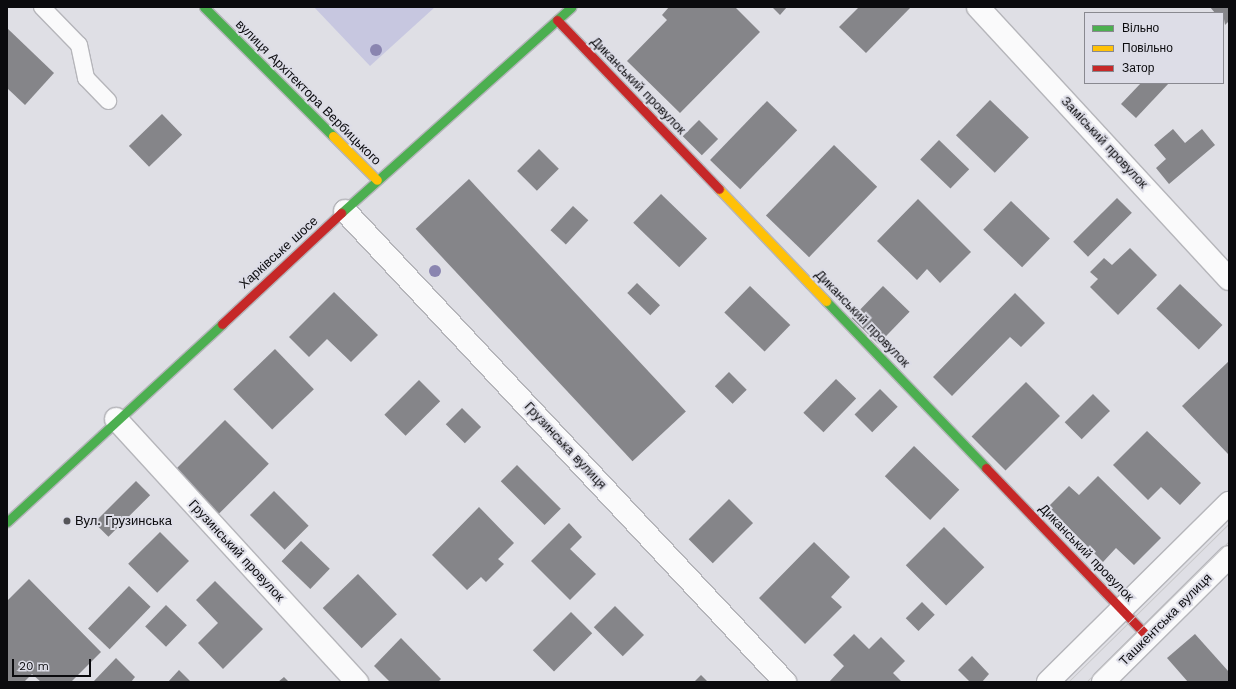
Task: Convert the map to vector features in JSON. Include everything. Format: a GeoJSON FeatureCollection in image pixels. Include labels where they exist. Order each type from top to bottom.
{"type":"FeatureCollection","features":[{"type":"Feature","properties":{"kind":"street","name":"вулиця Архітектора Вербицького"},"geometry":{"type":"LineString","coordinates":[[204,7],[377,180]]}},
{"type":"Feature","properties":{"kind":"street","name":"Харківське шосе"},"geometry":{"type":"LineString","coordinates":[[7,522],[116,419],[345,211],[377,180],[571,7]]}},
{"type":"Feature","properties":{"kind":"street","name":"Заміський провулок"},"geometry":{"type":"LineString","coordinates":[[978,7],[1229,279]]}},
{"type":"Feature","properties":{"kind":"street","name":"Диканський провулок"},"geometry":{"type":"LineString","coordinates":[[557,20],[1148,637]]}},
{"type":"Feature","properties":{"kind":"street","name":"Грузинська вулиця"},"geometry":{"type":"LineString","coordinates":[[345,211],[785,682]]}},
{"type":"Feature","properties":{"kind":"street","name":"Грузинський провулок"},"geometry":{"type":"LineString","coordinates":[[116,419],[357,682]]}},
{"type":"Feature","properties":{"kind":"street"},"geometry":{"type":"LineString","coordinates":[[1048,682],[1123,610],[1229,503]]}},
{"type":"Feature","properties":{"kind":"street","name":"Ташкентська вулиця"},"geometry":{"type":"LineString","coordinates":[[1103,682],[1229,557]]}},
{"type":"Feature","properties":{"kind":"lane"},"geometry":{"type":"LineString","coordinates":[[42,7],[79,45],[86,78],[108,101]]}},
{"type":"Feature","properties":{"kind":"shaded area"},"geometry":{"type":"Polygon","coordinates":[[[314,7],[435,7],[370,66],[314,7]]]}},
{"type":"Feature","properties":{"kind":"building"},"geometry":{"type":"Polygon","coordinates":[[[669,7],[735,7],[760,32],[680,113],[627,61],[667,20],[662,15],[669,7]]]}},
{"type":"Feature","properties":{"kind":"building"},"geometry":{"type":"Polygon","coordinates":[[[772,7],[787,7],[780,15],[772,7]]]}},
{"type":"Feature","properties":{"kind":"building"},"geometry":{"type":"Polygon","coordinates":[[[859,7],[911,7],[866,53],[839,27],[859,7]]]}},
{"type":"Feature","properties":{"kind":"building"},"geometry":{"type":"Polygon","coordinates":[[[1210,7],[1229,7],[1229,21],[1225,25],[1224,12],[1214,12],[1210,7]]]}},
{"type":"Feature","properties":{"kind":"building"},"geometry":{"type":"Polygon","coordinates":[[[7,28],[54,73],[25,105],[7,88],[7,28]]]}},
{"type":"Feature","properties":{"kind":"building"},"geometry":{"type":"Polygon","coordinates":[[[1140,84],[1168,84],[1136,118],[1121,104],[1140,84]]]}},
{"type":"Feature","properties":{"kind":"building"},"geometry":{"type":"Polygon","coordinates":[[[990,100],[1029,138],[995,173],[956,135],[990,100]]]}},
{"type":"Feature","properties":{"kind":"building"},"geometry":{"type":"Polygon","coordinates":[[[767,101],[797,130],[740,189],[710,160],[767,101]]]}},
{"type":"Feature","properties":{"kind":"building"},"geometry":{"type":"Polygon","coordinates":[[[162,114],[182,135],[149,167],[129,146],[162,114]]]}},
{"type":"Feature","properties":{"kind":"building"},"geometry":{"type":"Polygon","coordinates":[[[699,120],[718,139],[702,155],[683,136],[699,120]]]}},
{"type":"Feature","properties":{"kind":"building"},"geometry":{"type":"Polygon","coordinates":[[[1173,129],[1185,143],[1202,129],[1215,145],[1169,184],[1156,168],[1166,159],[1154,145],[1173,129]]]}},
{"type":"Feature","properties":{"kind":"building"},"geometry":{"type":"Polygon","coordinates":[[[939,140],[969,169],[950,189],[920,159],[939,140]]]}},
{"type":"Feature","properties":{"kind":"building"},"geometry":{"type":"Polygon","coordinates":[[[834,145],[877,187],[809,257],[766,215],[834,145]]]}},
{"type":"Feature","properties":{"kind":"building"},"geometry":{"type":"Polygon","coordinates":[[[539,149],[559,169],[537,191],[517,171],[539,149]]]}},
{"type":"Feature","properties":{"kind":"building"},"geometry":{"type":"Polygon","coordinates":[[[469,179],[686,412],[632,461],[416,229],[469,179]]]}},
{"type":"Feature","properties":{"kind":"building"},"geometry":{"type":"Polygon","coordinates":[[[661,194],[707,238],[679,267],[633,223],[661,194]]]}},
{"type":"Feature","properties":{"kind":"building"},"geometry":{"type":"Polygon","coordinates":[[[1117,198],[1132,213],[1088,257],[1073,242],[1117,198]]]}},
{"type":"Feature","properties":{"kind":"building"},"geometry":{"type":"Polygon","coordinates":[[[918,199],[971,252],[940,283],[927,269],[917,280],[877,241],[918,199]]]}},
{"type":"Feature","properties":{"kind":"building"},"geometry":{"type":"Polygon","coordinates":[[[1011,201],[1050,239],[1022,267],[983,230],[1011,201]]]}},
{"type":"Feature","properties":{"kind":"building"},"geometry":{"type":"Polygon","coordinates":[[[573,206],[588,220],[566,244],[550,230],[573,206]]]}},
{"type":"Feature","properties":{"kind":"building"},"geometry":{"type":"Polygon","coordinates":[[[1130,248],[1157,275],[1118,315],[1090,287],[1098,279],[1090,272],[1104,258],[1112,265],[1130,248]]]}},
{"type":"Feature","properties":{"kind":"building"},"geometry":{"type":"Polygon","coordinates":[[[637,283],[660,305],[650,315],[627,293],[637,283]]]}},
{"type":"Feature","properties":{"kind":"building"},"geometry":{"type":"Polygon","coordinates":[[[1180,284],[1222,325],[1199,349],[1156,308],[1180,284]]]}},
{"type":"Feature","properties":{"kind":"building"},"geometry":{"type":"Polygon","coordinates":[[[750,286],[790,325],[765,352],[724,313],[750,286]]]}},
{"type":"Feature","properties":{"kind":"building"},"geometry":{"type":"Polygon","coordinates":[[[883,286],[910,312],[878,344],[852,318],[883,286]]]}},
{"type":"Feature","properties":{"kind":"building"},"geometry":{"type":"Polygon","coordinates":[[[334,292],[378,335],[351,362],[327,339],[309,357],[289,337],[334,292]]]}},
{"type":"Feature","properties":{"kind":"building"},"geometry":{"type":"Polygon","coordinates":[[[1015,293],[1045,323],[1021,347],[1010,337],[952,396],[933,377],[1015,293]]]}},
{"type":"Feature","properties":{"kind":"building"},"geometry":{"type":"Polygon","coordinates":[[[275,349],[314,389],[272,430],[233,389],[275,349]]]}},
{"type":"Feature","properties":{"kind":"building"},"geometry":{"type":"Polygon","coordinates":[[[1229,361],[1229,455],[1182,406],[1229,361]]]}},
{"type":"Feature","properties":{"kind":"building"},"geometry":{"type":"Polygon","coordinates":[[[729,372],[747,390],[733,404],[715,386],[729,372]]]}},
{"type":"Feature","properties":{"kind":"building"},"geometry":{"type":"Polygon","coordinates":[[[836,379],[856,398],[823,432],[803,413],[836,379]]]}},
{"type":"Feature","properties":{"kind":"building"},"geometry":{"type":"Polygon","coordinates":[[[419,380],[440,401],[406,436],[384,415],[419,380]]]}},
{"type":"Feature","properties":{"kind":"building"},"geometry":{"type":"Polygon","coordinates":[[[1026,382],[1060,416],[1005,470],[972,436],[1026,382]]]}},
{"type":"Feature","properties":{"kind":"building"},"geometry":{"type":"Polygon","coordinates":[[[880,389],[898,407],[872,432],[855,414],[880,389]]]}},
{"type":"Feature","properties":{"kind":"building"},"geometry":{"type":"Polygon","coordinates":[[[1093,394],[1110,411],[1082,439],[1065,422],[1093,394]]]}},
{"type":"Feature","properties":{"kind":"building"},"geometry":{"type":"Polygon","coordinates":[[[462,408],[481,427],[465,443],[446,424],[462,408]]]}},
{"type":"Feature","properties":{"kind":"building"},"geometry":{"type":"Polygon","coordinates":[[[225,420],[269,464],[215,518],[171,474],[225,420]]]}},
{"type":"Feature","properties":{"kind":"building"},"geometry":{"type":"Polygon","coordinates":[[[1147,431],[1201,483],[1180,505],[1161,487],[1148,500],[1113,465],[1147,431]]]}},
{"type":"Feature","properties":{"kind":"building"},"geometry":{"type":"Polygon","coordinates":[[[914,446],[959,490],[930,520],[885,476],[914,446]]]}},
{"type":"Feature","properties":{"kind":"building"},"geometry":{"type":"Polygon","coordinates":[[[517,465],[561,509],[545,525],[501,481],[517,465]]]}},
{"type":"Feature","properties":{"kind":"building"},"geometry":{"type":"Polygon","coordinates":[[[1098,476],[1161,538],[1134,565],[1116,548],[1103,562],[1048,507],[1069,486],[1079,495],[1098,476]]]}},
{"type":"Feature","properties":{"kind":"building"},"geometry":{"type":"Polygon","coordinates":[[[136,481],[150,495],[108,537],[94,523],[136,481]]]}},
{"type":"Feature","properties":{"kind":"building"},"geometry":{"type":"Polygon","coordinates":[[[274,491],[309,526],[285,550],[250,515],[274,491]]]}},
{"type":"Feature","properties":{"kind":"building"},"geometry":{"type":"Polygon","coordinates":[[[729,499],[753,523],[713,563],[689,539],[729,499]]]}},
{"type":"Feature","properties":{"kind":"building"},"geometry":{"type":"Polygon","coordinates":[[[479,507],[514,543],[498,559],[504,564],[486,582],[481,577],[467,590],[432,555],[479,507]]]}},
{"type":"Feature","properties":{"kind":"building"},"geometry":{"type":"Polygon","coordinates":[[[569,523],[582,537],[570,549],[596,574],[570,600],[531,561],[569,523]]]}},
{"type":"Feature","properties":{"kind":"building"},"geometry":{"type":"Polygon","coordinates":[[[944,527],[984,567],[946,605],[906,565],[944,527]]]}},
{"type":"Feature","properties":{"kind":"building"},"geometry":{"type":"Polygon","coordinates":[[[160,532],[189,561],[157,593],[128,564],[160,532]]]}},
{"type":"Feature","properties":{"kind":"building"},"geometry":{"type":"Polygon","coordinates":[[[301,541],[330,569],[310,589],[282,561],[301,541]]]}},
{"type":"Feature","properties":{"kind":"building"},"geometry":{"type":"Polygon","coordinates":[[[814,542],[850,577],[831,597],[842,607],[805,644],[759,598],[814,542]]]}},
{"type":"Feature","properties":{"kind":"building"},"geometry":{"type":"Polygon","coordinates":[[[358,574],[397,614],[362,648],[323,608],[358,574]]]}},
{"type":"Feature","properties":{"kind":"building"},"geometry":{"type":"Polygon","coordinates":[[[29,579],[101,652],[71,682],[41,682],[32,674],[24,682],[7,681],[7,601],[29,579]]]}},
{"type":"Feature","properties":{"kind":"building"},"geometry":{"type":"Polygon","coordinates":[[[215,581],[263,629],[223,669],[198,643],[218,623],[196,600],[215,581]]]}},
{"type":"Feature","properties":{"kind":"building"},"geometry":{"type":"Polygon","coordinates":[[[129,586],[151,607],[110,649],[88,628],[129,586]]]}},
{"type":"Feature","properties":{"kind":"building"},"geometry":{"type":"Polygon","coordinates":[[[922,602],[935,615],[918,631],[906,618],[922,602]]]}},
{"type":"Feature","properties":{"kind":"building"},"geometry":{"type":"Polygon","coordinates":[[[166,605],[187,625],[166,647],[145,627],[166,605]]]}},
{"type":"Feature","properties":{"kind":"building"},"geometry":{"type":"Polygon","coordinates":[[[615,606],[644,635],[623,656],[594,627],[615,606]]]}},
{"type":"Feature","properties":{"kind":"building"},"geometry":{"type":"Polygon","coordinates":[[[571,612],[592,633],[554,671],[533,650],[571,612]]]}},
{"type":"Feature","properties":{"kind":"building"},"geometry":{"type":"Polygon","coordinates":[[[854,634],[869,649],[881,637],[905,661],[893,673],[902,682],[829,682],[844,666],[833,655],[854,634]]]}},
{"type":"Feature","properties":{"kind":"building"},"geometry":{"type":"Polygon","coordinates":[[[1195,634],[1229,672],[1229,682],[1188,682],[1167,658],[1195,634]]]}},
{"type":"Feature","properties":{"kind":"building"},"geometry":{"type":"Polygon","coordinates":[[[401,638],[441,679],[438,682],[390,682],[374,666],[401,638]]]}},
{"type":"Feature","properties":{"kind":"building"},"geometry":{"type":"Polygon","coordinates":[[[972,656],[989,674],[982,682],[970,682],[958,670],[972,656]]]}},
{"type":"Feature","properties":{"kind":"building"},"geometry":{"type":"Polygon","coordinates":[[[116,658],[135,677],[131,682],[93,682],[116,658]]]}},
{"type":"Feature","properties":{"kind":"building"},"geometry":{"type":"Polygon","coordinates":[[[179,670],[191,682],[168,682],[179,670]]]}},
{"type":"Feature","properties":{"kind":"building"},"geometry":{"type":"Polygon","coordinates":[[[701,675],[708,682],[694,682],[701,675]]]}},
{"type":"Feature","properties":{"kind":"building"},"geometry":{"type":"Polygon","coordinates":[[[284,677],[289,682],[278,682],[284,677]]]}},
{"type":"Feature","properties":{"kind":"tram line"},"geometry":{"type":"LineString","coordinates":[[1068,682],[1229,523]]}},
{"type":"Feature","properties":{"kind":"tram line"},"geometry":{"type":"LineString","coordinates":[[1086,682],[1229,541]]}},
{"type":"Feature","properties":{"kind":"traffic: fast"},"geometry":{"type":"LineString","coordinates":[[204,7],[333,136]]}},
{"type":"Feature","properties":{"kind":"traffic: fast"},"geometry":{"type":"LineString","coordinates":[[341,213],[571,7]]}},
{"type":"Feature","properties":{"kind":"traffic: fast"},"geometry":{"type":"LineString","coordinates":[[826,301],[986,468]]}},
{"type":"Feature","properties":{"kind":"traffic: fast"},"geometry":{"type":"LineString","coordinates":[[7,522],[222,324]]}},
{"type":"Feature","properties":{"kind":"traffic: slow"},"geometry":{"type":"LineString","coordinates":[[333,136],[377,180]]}},
{"type":"Feature","properties":{"kind":"traffic: slow"},"geometry":{"type":"LineString","coordinates":[[719,189],[826,301]]}},
{"type":"Feature","properties":{"kind":"traffic: jam"},"geometry":{"type":"LineString","coordinates":[[557,20],[719,189]]}},
{"type":"Feature","properties":{"kind":"traffic: jam"},"geometry":{"type":"LineString","coordinates":[[222,324],[341,213]]}},
{"type":"Feature","properties":{"kind":"traffic: jam"},"geometry":{"type":"LineString","coordinates":[[986,468],[1148,637]]}},
{"type":"Feature","properties":{"kind":"place","name":"Вул. Грузинська"},"geometry":{"type":"Point","coordinates":[67,521]}}]}
